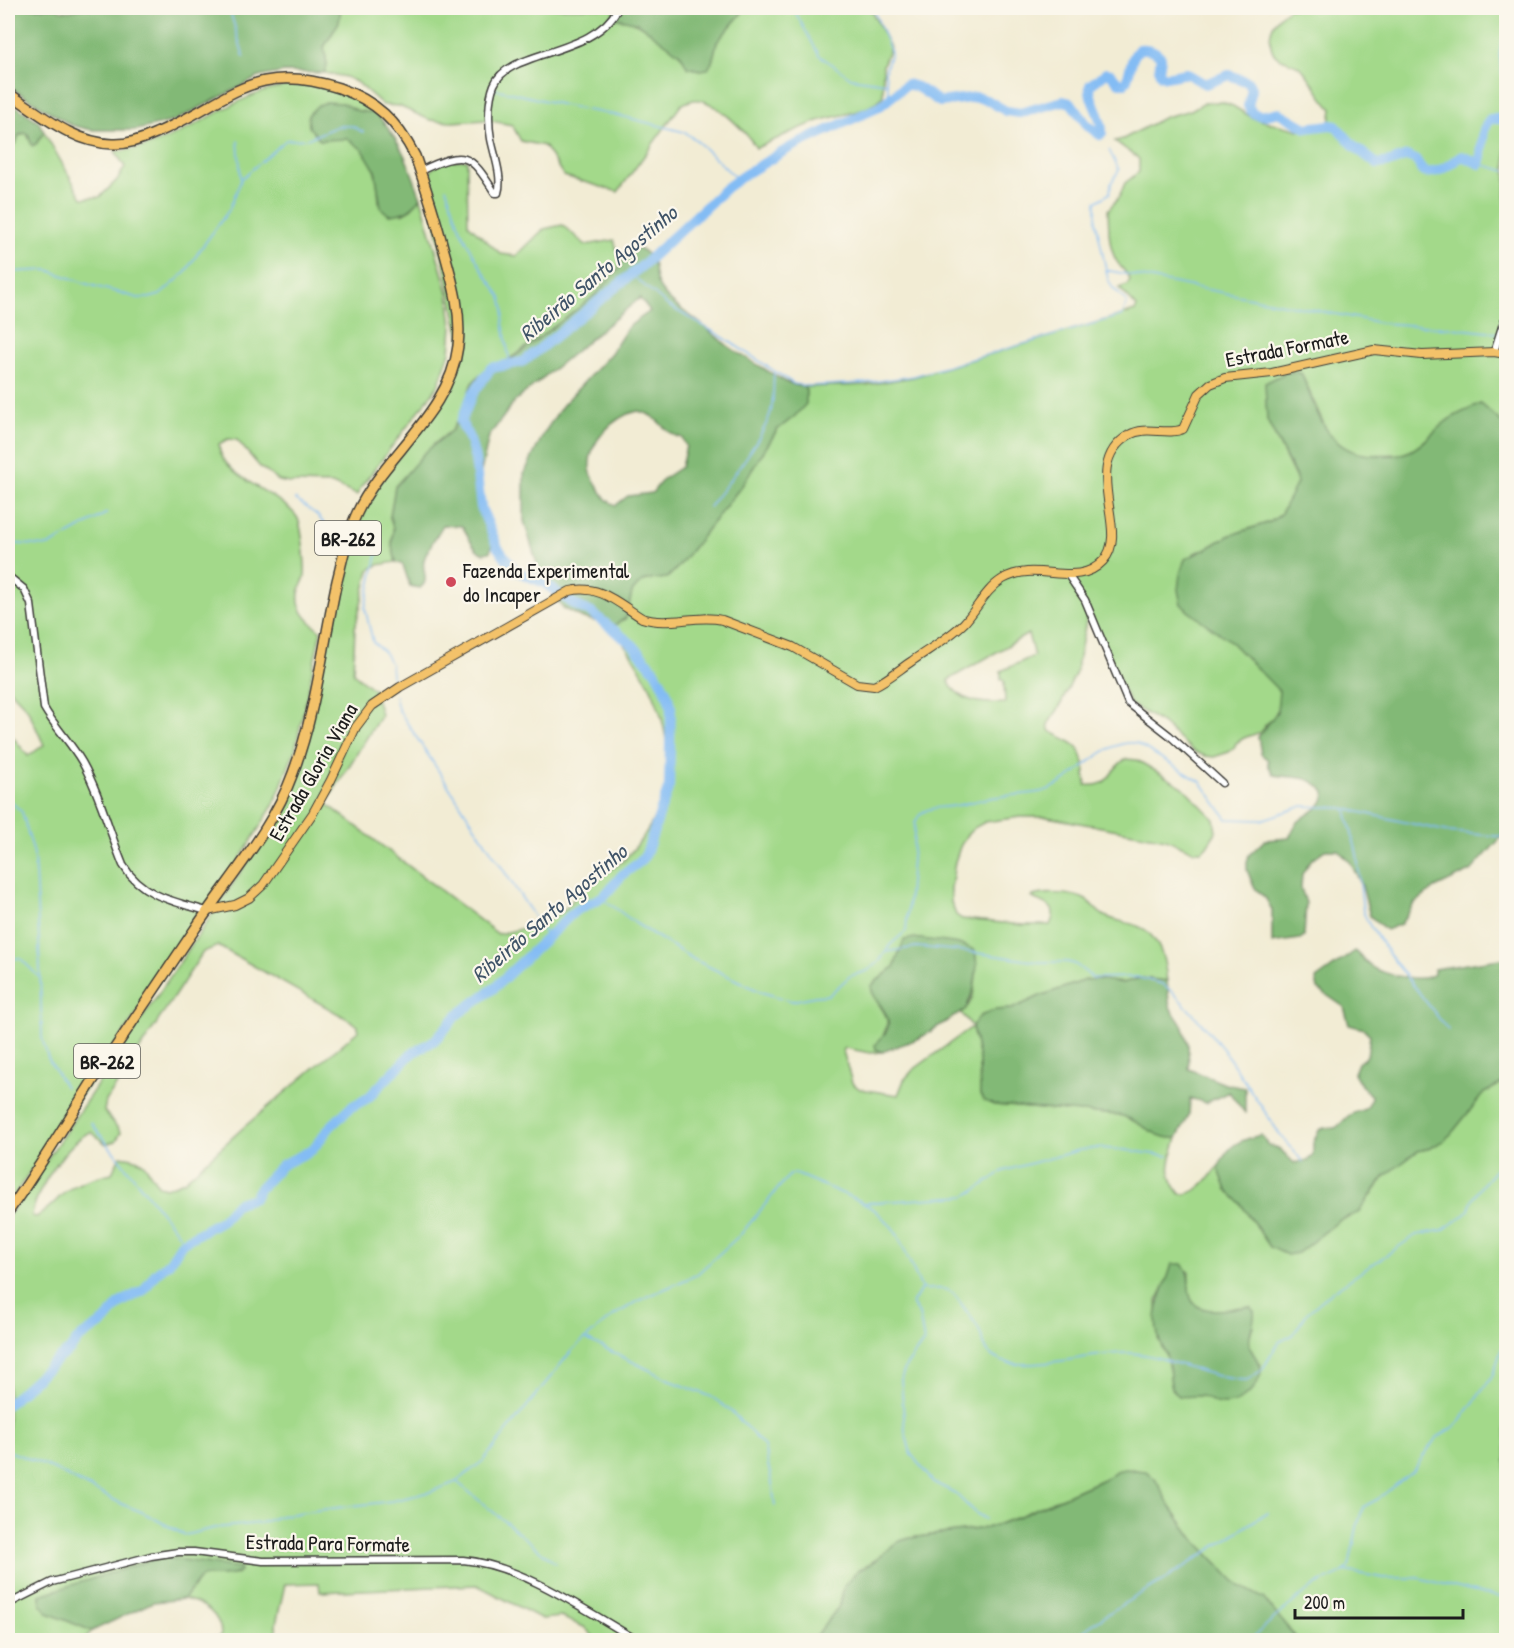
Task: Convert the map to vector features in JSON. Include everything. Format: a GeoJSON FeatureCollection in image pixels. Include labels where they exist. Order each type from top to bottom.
{"type":"FeatureCollection","features":[{"type":"Feature","properties":{"kind":"highway","name":"BR-262"},"geometry":{"type":"LineString","coordinates":[[8,93],[67,132],[82,138],[115,145],[141,140],[254,83],[283,78],[304,80],[349,92],[376,106],[405,137],[420,171],[458,306],[458,350],[452,370],[433,407],[372,486],[358,511],[346,543],[312,705],[293,773],[266,828],[207,911],[8,1212]]}},
{"type":"Feature","properties":{"kind":"main road","name":"Estrada Formate"},"geometry":{"type":"LineString","coordinates":[[563,594],[583,588],[600,591],[642,618],[649,620],[672,622],[711,619],[722,621],[793,647],[848,680],[868,687],[879,684],[957,630],[984,597],[1003,579],[1019,573],[1039,570],[1068,575],[1084,572],[1101,563],[1109,550],[1112,536],[1107,497],[1107,471],[1110,457],[1122,441],[1138,431],[1183,429],[1199,394],[1210,384],[1225,378],[1272,373],[1374,350],[1422,355],[1494,352],[1506,354]]}},
{"type":"Feature","properties":{"kind":"main road","name":"Estrada Gloria Viana"},"geometry":{"type":"LineString","coordinates":[[207,911],[235,905],[249,898],[263,885],[313,813],[356,727],[372,706],[400,687],[563,594]]}},
{"type":"Feature","properties":{"kind":"street"},"geometry":{"type":"LineString","coordinates":[[420,171],[450,158],[462,158],[478,166],[495,193],[498,193],[499,176],[490,120],[491,94],[498,77],[504,71],[591,36],[613,19],[618,8]]}},
{"type":"Feature","properties":{"kind":"street"},"geometry":{"type":"LineString","coordinates":[[1494,352],[1506,314]]}},
{"type":"Feature","properties":{"kind":"street"},"geometry":{"type":"LineString","coordinates":[[1068,575],[1085,600],[1128,703],[1169,735],[1222,783]]}},
{"type":"Feature","properties":{"kind":"street"},"geometry":{"type":"LineString","coordinates":[[8,576],[24,589],[32,604],[44,708],[81,761],[94,786],[119,855],[130,877],[154,894],[207,911]]}},
{"type":"Feature","properties":{"kind":"street","name":"Estrada Para Formate"},"geometry":{"type":"LineString","coordinates":[[8,1604],[52,1582],[151,1556],[178,1552],[263,1561],[463,1560],[489,1563],[515,1573],[638,1641]]}},
{"type":"Feature","properties":{"kind":"green space"},"geometry":{"type":"Polygon","coordinates":[[[8,8],[58,8],[69,11],[85,8],[341,8],[339,22],[324,47],[327,65],[324,73],[284,72],[259,77],[174,121],[137,130],[92,130],[71,125],[8,86],[8,8]]]}},
{"type":"Feature","properties":{"kind":"green space"},"geometry":{"type":"Polygon","coordinates":[[[341,8],[615,8],[618,19],[627,20],[651,31],[666,42],[689,66],[700,70],[712,62],[717,42],[746,8],[870,8],[890,47],[883,65],[883,96],[877,102],[861,110],[818,121],[756,148],[739,127],[723,112],[707,102],[696,100],[681,105],[618,192],[564,176],[544,146],[521,141],[512,125],[487,120],[451,122],[430,120],[399,106],[383,105],[358,83],[346,77],[324,73],[327,64],[324,47],[335,29],[341,8]]]}},
{"type":"Feature","properties":{"kind":"green space"},"geometry":{"type":"Polygon","coordinates":[[[615,8],[746,8],[717,42],[708,69],[700,70],[687,67],[681,55],[638,23],[612,17],[615,8]]]}},
{"type":"Feature","properties":{"kind":"green space"},"geometry":{"type":"Polygon","coordinates":[[[1290,8],[1506,8],[1506,426],[1480,404],[1445,423],[1415,449],[1403,454],[1361,455],[1342,447],[1327,431],[1301,373],[1287,372],[1266,383],[1267,420],[1298,483],[1280,515],[1270,522],[1228,536],[1194,553],[1188,611],[1229,640],[1274,684],[1279,691],[1279,704],[1274,718],[1261,732],[1236,743],[1229,752],[1214,757],[1193,751],[1162,723],[1130,704],[1088,611],[1076,672],[1059,708],[1048,724],[1049,730],[1071,742],[1080,751],[1086,785],[1101,784],[1126,759],[1137,760],[1183,787],[1214,819],[1216,832],[1207,846],[1202,851],[1193,851],[1166,839],[1047,817],[1020,817],[985,822],[974,828],[966,836],[955,862],[951,902],[956,915],[962,919],[1023,925],[1050,925],[1053,918],[1052,909],[1031,897],[1050,893],[1081,898],[1104,916],[1146,930],[1158,945],[1163,956],[1167,981],[1140,978],[1123,983],[1086,980],[1040,996],[1012,1009],[995,1010],[980,1016],[972,1026],[960,1012],[966,1008],[973,994],[976,975],[975,951],[963,945],[929,942],[896,962],[894,967],[874,983],[872,994],[883,1010],[887,1021],[887,1026],[876,1049],[882,1052],[870,1053],[845,1048],[843,1051],[852,1083],[860,1089],[898,1095],[904,1080],[913,1070],[972,1027],[979,1059],[980,1095],[994,1105],[1119,1115],[1162,1136],[1177,1138],[1170,1160],[1170,1173],[1180,1194],[1196,1190],[1218,1167],[1227,1190],[1241,1204],[1270,1247],[1321,1234],[1340,1220],[1348,1218],[1372,1195],[1385,1176],[1418,1151],[1431,1148],[1451,1134],[1484,1093],[1506,1081],[1506,1640],[1298,1640],[1263,1598],[1238,1585],[1193,1538],[1170,1506],[1155,1479],[1134,1469],[1116,1471],[1108,1477],[1010,1520],[986,1528],[910,1538],[897,1542],[870,1564],[857,1571],[849,1580],[844,1586],[840,1605],[815,1640],[593,1640],[593,1636],[584,1627],[561,1617],[542,1619],[477,1585],[320,1592],[319,1583],[285,1584],[276,1624],[277,1640],[217,1640],[221,1635],[214,1615],[198,1603],[184,1599],[201,1577],[237,1574],[240,1568],[230,1568],[40,1595],[41,1605],[48,1613],[92,1631],[83,1640],[8,1640],[8,1217],[263,839],[298,770],[349,540],[368,497],[426,420],[462,348],[427,183],[432,169],[440,161],[467,160],[468,224],[501,254],[516,256],[544,229],[562,225],[586,245],[614,240],[618,254],[624,258],[611,278],[584,304],[514,356],[472,383],[461,415],[452,430],[434,444],[395,486],[390,517],[393,528],[392,546],[396,562],[378,565],[369,570],[355,628],[353,673],[374,690],[381,715],[326,803],[498,934],[534,925],[559,913],[569,905],[586,883],[625,859],[640,841],[652,821],[661,801],[666,781],[666,738],[661,716],[649,684],[613,626],[626,618],[632,592],[638,585],[646,580],[667,578],[678,567],[743,484],[777,430],[795,416],[806,391],[804,387],[866,385],[913,377],[1135,311],[1137,307],[1119,288],[1127,285],[1130,280],[1113,254],[1109,236],[1108,210],[1119,197],[1125,183],[1139,172],[1139,159],[1115,141],[1165,117],[1191,110],[1203,103],[1222,102],[1253,118],[1299,130],[1321,130],[1330,124],[1332,109],[1308,76],[1298,66],[1276,56],[1271,48],[1272,28],[1281,15],[1290,8]],[[1028,634],[948,680],[952,688],[972,701],[1005,703],[1001,671],[1034,656],[1028,634]],[[218,946],[203,952],[106,1101],[104,1111],[121,1132],[116,1141],[106,1144],[91,1132],[72,1145],[45,1181],[32,1216],[36,1217],[41,1214],[64,1193],[78,1184],[112,1173],[120,1156],[141,1162],[159,1186],[166,1188],[184,1181],[358,1031],[358,1026],[353,1022],[218,946]],[[1172,1264],[1168,1279],[1157,1301],[1158,1339],[1168,1360],[1171,1383],[1194,1396],[1204,1396],[1212,1401],[1261,1365],[1250,1347],[1253,1326],[1240,1307],[1212,1310],[1199,1307],[1194,1303],[1189,1294],[1189,1272],[1172,1264]]]}},
{"type":"Feature","properties":{"kind":"green space"},"geometry":{"type":"Polygon","coordinates":[[[311,85],[340,90],[372,108],[376,113],[358,111],[342,103],[320,140],[349,139],[364,149],[373,166],[379,202],[402,214],[411,209],[421,198],[448,293],[452,326],[450,352],[438,386],[357,495],[332,484],[279,481],[260,467],[237,440],[228,439],[219,444],[221,455],[229,466],[278,500],[299,521],[305,578],[300,589],[299,602],[303,613],[321,631],[295,750],[274,804],[225,883],[8,1204],[8,731],[28,756],[44,745],[27,708],[8,688],[8,139],[9,141],[25,133],[32,145],[36,144],[44,132],[82,198],[100,197],[118,179],[125,167],[115,151],[139,148],[161,141],[248,97],[271,89],[311,85]]]}},
{"type":"Feature","properties":{"kind":"green space"},"geometry":{"type":"Polygon","coordinates":[[[8,101],[38,121],[44,132],[36,144],[32,146],[28,134],[25,133],[19,135],[16,144],[8,139],[8,101]]]}},
{"type":"Feature","properties":{"kind":"green space"},"geometry":{"type":"Polygon","coordinates":[[[326,102],[342,103],[358,111],[376,113],[392,134],[408,163],[421,198],[414,206],[399,214],[389,215],[381,208],[375,170],[363,150],[348,139],[320,140],[309,127],[308,115],[317,106],[326,102]]]}},
{"type":"Feature","properties":{"kind":"green space"},"geometry":{"type":"Polygon","coordinates":[[[639,248],[651,258],[657,283],[673,303],[741,355],[782,380],[804,387],[806,404],[777,430],[743,484],[678,567],[667,578],[646,580],[632,592],[626,618],[613,626],[583,618],[563,608],[540,574],[524,521],[524,474],[544,433],[562,406],[611,353],[628,327],[650,311],[640,298],[515,401],[489,436],[477,489],[492,530],[493,541],[490,552],[479,551],[462,526],[443,525],[425,556],[423,564],[425,582],[420,588],[410,586],[403,565],[396,562],[392,546],[393,528],[390,517],[395,487],[424,453],[452,430],[461,415],[472,383],[485,370],[507,362],[596,294],[620,267],[630,249],[639,248]],[[638,411],[611,424],[593,449],[590,459],[591,475],[610,503],[616,505],[628,496],[652,493],[663,479],[681,467],[686,446],[682,438],[670,433],[646,413],[638,411]]]}},
{"type":"Feature","properties":{"kind":"green space"},"geometry":{"type":"Polygon","coordinates":[[[1287,372],[1301,373],[1326,428],[1345,448],[1359,453],[1390,455],[1408,452],[1421,445],[1448,420],[1481,404],[1506,426],[1506,832],[1471,871],[1435,888],[1414,904],[1401,924],[1386,930],[1370,916],[1362,886],[1350,862],[1338,850],[1325,850],[1311,860],[1302,874],[1301,888],[1306,903],[1304,936],[1300,939],[1272,943],[1272,910],[1266,899],[1254,887],[1247,870],[1249,855],[1265,840],[1289,838],[1297,823],[1319,806],[1325,792],[1314,782],[1308,780],[1274,775],[1268,765],[1268,760],[1261,754],[1258,737],[1277,712],[1279,691],[1229,640],[1181,604],[1178,590],[1185,559],[1228,536],[1270,522],[1280,515],[1297,483],[1267,420],[1265,383],[1287,372]]]}},
{"type":"Feature","properties":{"kind":"green space"},"geometry":{"type":"Polygon","coordinates":[[[915,938],[954,943],[975,951],[977,965],[974,988],[966,1009],[920,1038],[882,1052],[876,1049],[875,1045],[887,1030],[888,1018],[872,992],[871,986],[894,967],[904,940],[915,938]]]}},
{"type":"Feature","properties":{"kind":"green space"},"geometry":{"type":"Polygon","coordinates":[[[1355,951],[1374,968],[1411,978],[1428,977],[1434,974],[1434,969],[1506,958],[1506,1081],[1484,1093],[1443,1141],[1431,1148],[1418,1151],[1385,1176],[1358,1213],[1340,1220],[1298,1253],[1287,1255],[1270,1247],[1241,1204],[1227,1190],[1218,1167],[1235,1144],[1261,1135],[1269,1145],[1280,1149],[1294,1163],[1308,1160],[1313,1155],[1313,1143],[1319,1130],[1335,1128],[1350,1115],[1368,1106],[1371,1096],[1354,1073],[1358,1063],[1367,1056],[1370,1035],[1364,1029],[1349,1025],[1344,1007],[1318,989],[1316,979],[1355,951]]]}},
{"type":"Feature","properties":{"kind":"green space"},"geometry":{"type":"Polygon","coordinates":[[[1140,978],[1167,981],[1171,1009],[1182,1025],[1188,1043],[1189,1069],[1225,1084],[1245,1088],[1245,1113],[1229,1092],[1206,1103],[1190,1098],[1189,1115],[1177,1138],[1169,1138],[1119,1115],[994,1105],[984,1101],[980,1095],[979,1059],[972,1026],[980,1016],[995,1010],[1012,1009],[1040,996],[1086,980],[1097,979],[1123,983],[1140,978]]]}},
{"type":"Feature","properties":{"kind":"green space"},"geometry":{"type":"Polygon","coordinates":[[[1172,1264],[1182,1264],[1185,1268],[1190,1295],[1199,1307],[1216,1310],[1250,1307],[1254,1311],[1249,1343],[1261,1371],[1254,1388],[1243,1398],[1224,1404],[1200,1396],[1182,1397],[1174,1392],[1170,1381],[1168,1361],[1156,1325],[1160,1299],[1172,1264]]]}},
{"type":"Feature","properties":{"kind":"green space"},"geometry":{"type":"Polygon","coordinates":[[[1125,1469],[1146,1471],[1155,1479],[1170,1506],[1193,1538],[1238,1585],[1263,1598],[1298,1640],[929,1640],[928,1635],[916,1633],[871,1642],[815,1640],[840,1605],[844,1586],[849,1580],[857,1571],[870,1564],[897,1542],[910,1538],[986,1528],[1011,1520],[1108,1477],[1116,1471],[1125,1469]]]}},
{"type":"Feature","properties":{"kind":"green space"},"geometry":{"type":"Polygon","coordinates":[[[161,1557],[240,1568],[240,1571],[227,1576],[201,1577],[184,1599],[153,1602],[92,1631],[48,1613],[41,1604],[40,1595],[161,1557]]]}},
{"type":"Feature","properties":{"kind":"waterway"},"geometry":{"type":"LineString","coordinates":[[229,8],[244,57]]}},
{"type":"Feature","properties":{"kind":"waterway"},"geometry":{"type":"LineString","coordinates":[[793,8],[819,55],[851,78],[886,83]]}},
{"type":"Feature","properties":{"kind":"waterway"},"geometry":{"type":"LineString","coordinates":[[873,8],[891,52],[885,72],[890,100]]}},
{"type":"Feature","properties":{"kind":"waterway","name":"Ribeirão Santo Agostinho"},"geometry":{"type":"LineString","coordinates":[[1506,42],[1504,55],[1506,71]]}},
{"type":"Feature","properties":{"kind":"waterway","name":"Ribeirão Santo Agostinho"},"geometry":{"type":"LineString","coordinates":[[8,1404],[70,1350],[78,1339],[105,1321],[120,1303],[144,1290],[156,1273],[169,1263],[182,1243],[222,1220],[237,1203],[254,1198],[259,1189],[282,1165],[312,1150],[330,1127],[351,1107],[368,1098],[411,1054],[435,1040],[458,1014],[493,989],[575,911],[604,896],[623,874],[640,862],[646,854],[669,786],[671,706],[655,671],[633,645],[592,613],[575,605],[544,583],[516,571],[498,548],[481,507],[475,459],[470,440],[461,422],[472,395],[491,368],[522,362],[532,355],[643,265],[726,188],[744,175],[791,147],[879,107],[907,84],[917,87],[940,102],[977,97],[1006,111],[1020,113],[1063,101],[1071,103],[1088,126],[1100,135],[1102,127],[1091,97],[1090,85],[1106,73],[1111,74],[1119,83],[1125,83],[1136,53],[1139,49],[1146,49],[1161,57],[1159,71],[1161,75],[1166,77],[1186,73],[1205,84],[1229,75],[1248,82],[1252,89],[1248,106],[1257,115],[1278,112],[1306,128],[1336,126],[1355,147],[1377,164],[1407,156],[1416,160],[1423,172],[1435,172],[1462,156],[1480,164],[1484,129],[1490,119],[1504,119],[1506,95]]}},
{"type":"Feature","properties":{"kind":"waterway"},"geometry":{"type":"LineString","coordinates":[[495,89],[684,132],[696,140],[738,180]]}},
{"type":"Feature","properties":{"kind":"waterway"},"geometry":{"type":"LineString","coordinates":[[242,178],[286,140],[307,139],[338,126],[352,126],[363,132]]}},
{"type":"Feature","properties":{"kind":"waterway"},"geometry":{"type":"LineString","coordinates":[[8,272],[48,270],[138,298],[160,295],[185,273],[229,210],[241,180],[238,141]]}},
{"type":"Feature","properties":{"kind":"waterway"},"geometry":{"type":"LineString","coordinates":[[631,274],[667,305],[721,336],[794,384],[808,386],[865,383],[914,376],[1123,315],[1127,302],[1112,287],[1108,279],[1096,222],[1096,202],[1110,193],[1111,183],[1119,170],[1109,150]]}},
{"type":"Feature","properties":{"kind":"waterway"},"geometry":{"type":"LineString","coordinates":[[1480,164],[1506,171]]}},
{"type":"Feature","properties":{"kind":"waterway"},"geometry":{"type":"LineString","coordinates":[[446,188],[461,231],[483,271],[501,297],[510,364]]}},
{"type":"Feature","properties":{"kind":"waterway"},"geometry":{"type":"LineString","coordinates":[[1105,270],[1382,323],[1497,333]]}},
{"type":"Feature","properties":{"kind":"waterway"},"geometry":{"type":"LineString","coordinates":[[709,507],[744,460],[767,422],[772,406],[774,373]]}},
{"type":"Feature","properties":{"kind":"waterway"},"geometry":{"type":"LineString","coordinates":[[295,499],[317,515],[332,533]]}},
{"type":"Feature","properties":{"kind":"waterway"},"geometry":{"type":"LineString","coordinates":[[8,543],[48,546],[107,513]]}},
{"type":"Feature","properties":{"kind":"waterway"},"geometry":{"type":"LineString","coordinates":[[375,545],[378,551],[365,608],[373,642],[385,653],[391,665],[393,686]]}},
{"type":"Feature","properties":{"kind":"waterway"},"geometry":{"type":"LineString","coordinates":[[395,696],[398,709],[548,938]]}},
{"type":"Feature","properties":{"kind":"waterway"},"geometry":{"type":"LineString","coordinates":[[601,897],[635,923],[693,959],[761,992],[792,1001],[829,995],[850,976],[867,971],[879,962],[890,945],[906,931],[915,823],[922,813],[934,808],[1040,792],[1052,788],[1099,755],[1123,743],[1136,743],[1201,782],[1227,819],[1261,820],[1303,806],[1342,808],[1449,832],[1506,837]]}},
{"type":"Feature","properties":{"kind":"waterway"},"geometry":{"type":"LineString","coordinates":[[8,799],[22,812],[34,854],[42,1038],[48,1058],[65,1087]]}},
{"type":"Feature","properties":{"kind":"waterway"},"geometry":{"type":"LineString","coordinates":[[1346,810],[1357,854],[1363,912],[1389,954],[1448,1030]]}},
{"type":"Feature","properties":{"kind":"waterway"},"geometry":{"type":"LineString","coordinates":[[886,952],[916,947],[964,951],[1038,962],[1067,962],[1075,964],[1093,978],[1137,977],[1162,984],[1173,992],[1223,1049],[1279,1133],[1303,1162]]}},
{"type":"Feature","properties":{"kind":"waterway"},"geometry":{"type":"LineString","coordinates":[[8,959],[20,958],[39,977]]}},
{"type":"Feature","properties":{"kind":"waterway"},"geometry":{"type":"LineString","coordinates":[[91,1123],[184,1241]]}},
{"type":"Feature","properties":{"kind":"waterway"},"geometry":{"type":"LineString","coordinates":[[865,1203],[965,1196],[1003,1171],[1080,1150],[1099,1148],[1168,1156]]}},
{"type":"Feature","properties":{"kind":"waterway"},"geometry":{"type":"LineString","coordinates":[[923,1289],[943,1289],[953,1293],[978,1328],[989,1353],[999,1360],[1027,1364],[1131,1353],[1160,1358],[1217,1376],[1247,1380],[1262,1370],[1279,1342],[1293,1335],[1307,1313],[1333,1291],[1416,1235],[1443,1230],[1464,1215],[1482,1185],[1506,1160]]}},
{"type":"Feature","properties":{"kind":"waterway"},"geometry":{"type":"LineString","coordinates":[[8,1451],[43,1464],[185,1535],[215,1528],[260,1523],[280,1516],[392,1501],[430,1492],[456,1482],[483,1461],[573,1349],[613,1316],[640,1300],[696,1275],[741,1234],[790,1174],[796,1174],[858,1200],[875,1210],[898,1236],[922,1289]]}},
{"type":"Feature","properties":{"kind":"waterway"},"geometry":{"type":"LineString","coordinates":[[921,1289],[912,1304],[919,1314],[924,1341],[906,1366],[901,1379],[905,1431],[911,1454],[933,1482],[955,1493],[974,1512],[985,1519]]}},
{"type":"Feature","properties":{"kind":"waterway"},"geometry":{"type":"LineString","coordinates":[[586,1339],[674,1382],[712,1397],[731,1411],[764,1446],[775,1506]]}},
{"type":"Feature","properties":{"kind":"waterway"},"geometry":{"type":"LineString","coordinates":[[1250,1640],[1316,1585],[1346,1570],[1349,1566],[1363,1507],[1378,1499],[1413,1471],[1436,1438],[1452,1429],[1460,1421],[1492,1377],[1502,1348]]}},
{"type":"Feature","properties":{"kind":"waterway"},"geometry":{"type":"LineString","coordinates":[[457,1482],[555,1563]]}},
{"type":"Feature","properties":{"kind":"waterway"},"geometry":{"type":"LineString","coordinates":[[1073,1640],[1108,1614],[1268,1512]]}},
{"type":"Feature","properties":{"kind":"waterway"},"geometry":{"type":"LineString","coordinates":[[1345,1571],[1383,1578],[1419,1578],[1506,1598]]}},
{"type":"Feature","properties":{"kind":"place","name":"Fazenda Experimental do Incaper"},"geometry":{"type":"Point","coordinates":[451,582]}}]}
